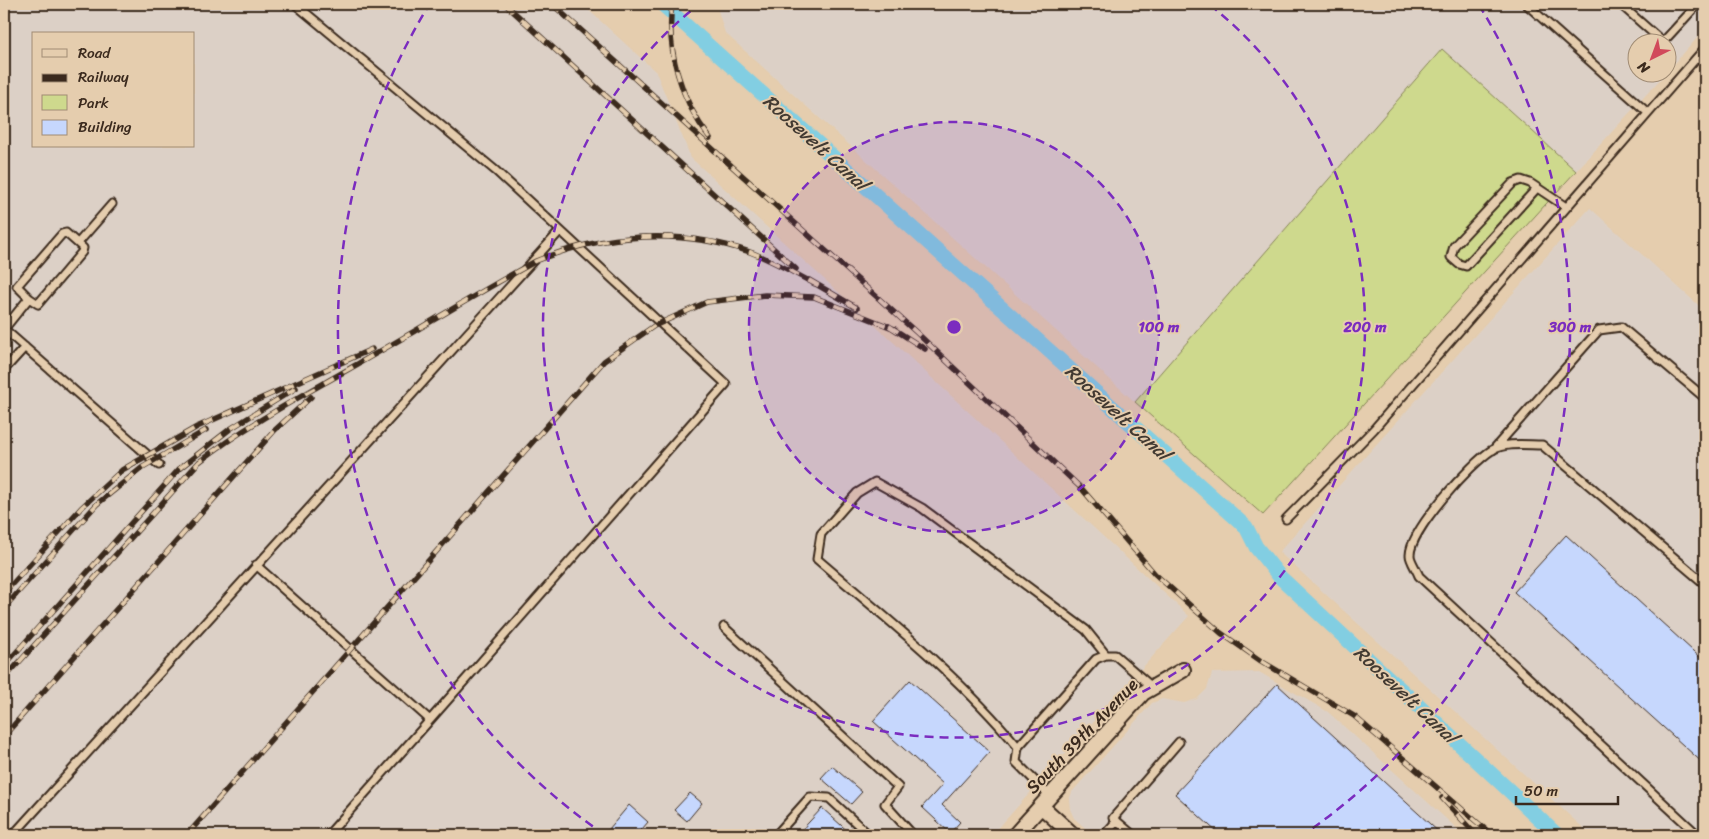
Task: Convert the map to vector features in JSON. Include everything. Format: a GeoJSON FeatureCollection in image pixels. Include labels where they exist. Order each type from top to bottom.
{"type":"FeatureCollection","features":[{"type":"Feature","properties":{"kind":"street","name":"South 39th Avenue"},"geometry":{"type":"LineString","coordinates":[[1014,835],[1144,693],[1183,670]]}},
{"type":"Feature","properties":{"kind":"street"},"geometry":{"type":"LineString","coordinates":[[1045,801],[1073,835]]}},
{"type":"Feature","properties":{"kind":"lane"},"geometry":{"type":"LineString","coordinates":[[295,4],[305,7],[496,171],[726,384],[328,835]]}},
{"type":"Feature","properties":{"kind":"lane"},"geometry":{"type":"LineString","coordinates":[[1526,4],[1648,113]]}},
{"type":"Feature","properties":{"kind":"lane"},"geometry":{"type":"LineString","coordinates":[[1620,4],[1663,42],[1698,4]]}},
{"type":"Feature","properties":{"kind":"lane"},"geometry":{"type":"LineString","coordinates":[[1286,519],[1374,430],[1705,48]]}},
{"type":"Feature","properties":{"kind":"lane"},"geometry":{"type":"LineString","coordinates":[[1537,188],[1466,266],[1459,264],[1451,256],[1454,246],[1513,183],[1522,180],[1537,188],[1566,207]]}},
{"type":"Feature","properties":{"kind":"lane"},"geometry":{"type":"LineString","coordinates":[[78,243],[112,204]]}},
{"type":"Feature","properties":{"kind":"lane"},"geometry":{"type":"LineString","coordinates":[[13,835],[560,231]]}},
{"type":"Feature","properties":{"kind":"lane"},"geometry":{"type":"LineString","coordinates":[[66,233],[83,248],[82,252],[38,304],[30,298],[17,286],[62,234],[66,233]]}},
{"type":"Feature","properties":{"kind":"lane"},"geometry":{"type":"LineString","coordinates":[[30,298],[4,329],[159,465]]}},
{"type":"Feature","properties":{"kind":"lane"},"geometry":{"type":"LineString","coordinates":[[1698,835],[1420,576],[1410,556],[1415,535],[1442,500],[1474,465],[1494,450],[1599,330],[1621,327],[1705,398]]}},
{"type":"Feature","properties":{"kind":"lane"},"geometry":{"type":"LineString","coordinates":[[4,370],[25,348]]}},
{"type":"Feature","properties":{"kind":"lane"},"geometry":{"type":"LineString","coordinates":[[1494,450],[1515,444],[1542,445],[1705,584]]}},
{"type":"Feature","properties":{"kind":"lane"},"geometry":{"type":"LineString","coordinates":[[1018,747],[951,674],[818,559],[822,534],[858,493],[875,482],[922,508],[1086,630],[1106,655]]}},
{"type":"Feature","properties":{"kind":"lane"},"geometry":{"type":"LineString","coordinates":[[256,565],[430,720]]}},
{"type":"Feature","properties":{"kind":"lane"},"geometry":{"type":"LineString","coordinates":[[724,628],[898,787],[885,804],[912,835]]}},
{"type":"Feature","properties":{"kind":"lane"},"geometry":{"type":"LineString","coordinates":[[1045,801],[1016,762],[1018,747],[1096,660],[1106,655],[1115,655],[1153,688]]}},
{"type":"Feature","properties":{"kind":"lane"},"geometry":{"type":"LineString","coordinates":[[1133,835],[1113,818],[1179,742]]}},
{"type":"Feature","properties":{"kind":"lane"},"geometry":{"type":"LineString","coordinates":[[776,835],[810,797],[829,798],[869,835]]}},
{"type":"Feature","properties":{"kind":"lane"},"geometry":{"type":"LineString","coordinates":[[1104,835],[1116,821]]}},
{"type":"Feature","properties":{"kind":"shaded area"},"geometry":{"type":"Polygon","coordinates":[[[4,4],[582,4],[656,72],[691,158],[1189,616],[992,835],[4,835],[4,4]]]}},
{"type":"Feature","properties":{"kind":"shaded area"},"geometry":{"type":"Polygon","coordinates":[[[716,4],[1705,4],[1705,29],[1676,62],[1676,32],[1626,32],[1626,82],[1658,82],[1576,171],[1442,49],[1135,402],[725,33],[716,4]]]}},
{"type":"Feature","properties":{"kind":"shaded area"},"geometry":{"type":"Polygon","coordinates":[[[1590,208],[1705,311],[1705,835],[1591,835],[1279,552],[1590,208]]]}},
{"type":"Feature","properties":{"kind":"shaded area"},"geometry":{"type":"Polygon","coordinates":[[[1259,672],[1328,712],[1464,835],[1093,835],[1074,818],[1069,800],[1072,792],[1152,703],[1162,699],[1184,703],[1197,699],[1207,689],[1212,673],[1259,672]]]}},
{"type":"Feature","properties":{"kind":"green space"},"geometry":{"type":"Polygon","coordinates":[[[1442,49],[1576,171],[1263,515],[1135,402],[1442,49]]]}},
{"type":"Feature","properties":{"kind":"building"},"geometry":{"type":"Polygon","coordinates":[[[1566,535],[1705,662],[1705,765],[1514,592],[1566,535]]]}},
{"type":"Feature","properties":{"kind":"building"},"geometry":{"type":"Polygon","coordinates":[[[910,680],[990,752],[942,805],[960,822],[950,833],[922,807],[943,784],[873,721],[910,680]]]}},
{"type":"Feature","properties":{"kind":"building"},"geometry":{"type":"Polygon","coordinates":[[[1277,684],[1442,835],[1220,835],[1175,794],[1277,684]]]}},
{"type":"Feature","properties":{"kind":"building"},"geometry":{"type":"Polygon","coordinates":[[[832,766],[862,792],[851,804],[821,778],[832,766]]]}},
{"type":"Feature","properties":{"kind":"building"},"geometry":{"type":"Polygon","coordinates":[[[690,793],[702,803],[687,821],[674,810],[690,793]]]}},
{"type":"Feature","properties":{"kind":"building"},"geometry":{"type":"Polygon","coordinates":[[[629,805],[648,822],[637,835],[604,835],[629,805]]]}},
{"type":"Feature","properties":{"kind":"building"},"geometry":{"type":"Polygon","coordinates":[[[822,808],[852,835],[797,835],[822,808]]]}},
{"type":"Feature","properties":{"kind":"waterway","name":"Roosevelt Canal"},"geometry":{"type":"LineString","coordinates":[[662,4],[1246,527],[1256,547],[1280,577],[1557,835]]}},
{"type":"Feature","properties":{"kind":"railway"},"geometry":{"type":"LineString","coordinates":[[505,4],[796,269]]}},
{"type":"Feature","properties":{"kind":"railway"},"geometry":{"type":"LineString","coordinates":[[552,4],[917,333],[1082,489],[1155,574],[1221,633],[1261,661],[1354,716],[1492,835]]}},
{"type":"Feature","properties":{"kind":"railway"},"geometry":{"type":"LineString","coordinates":[[672,4],[671,40],[678,75],[691,108],[710,138]]}},
{"type":"Feature","properties":{"kind":"railway"},"geometry":{"type":"LineString","coordinates":[[4,679],[199,462],[238,434],[278,409],[536,261],[588,244],[615,240],[642,237],[697,239],[750,252],[815,284]]}},
{"type":"Feature","properties":{"kind":"railway"},"geometry":{"type":"LineString","coordinates":[[809,280],[857,308]]}},
{"type":"Feature","properties":{"kind":"railway"},"geometry":{"type":"LineString","coordinates":[[187,835],[604,361],[654,326],[707,302],[765,295],[814,297],[895,329]]}},
{"type":"Feature","properties":{"kind":"railway"},"geometry":{"type":"LineString","coordinates":[[889,326],[925,349]]}},
{"type":"Feature","properties":{"kind":"railway"},"geometry":{"type":"LineString","coordinates":[[4,593],[81,508],[122,470],[197,427],[372,349]]}},
{"type":"Feature","properties":{"kind":"railway"},"geometry":{"type":"LineString","coordinates":[[4,666],[180,468],[230,429],[296,388]]}},
{"type":"Feature","properties":{"kind":"railway"},"geometry":{"type":"LineString","coordinates":[[4,736],[275,430],[311,397]]}},
{"type":"Feature","properties":{"kind":"railway"},"geometry":{"type":"LineString","coordinates":[[4,608],[97,504],[143,467],[206,430]]}},
{"type":"Feature","properties":{"kind":"railway"},"geometry":{"type":"LineString","coordinates":[[1442,798],[1476,835]]}}]}
